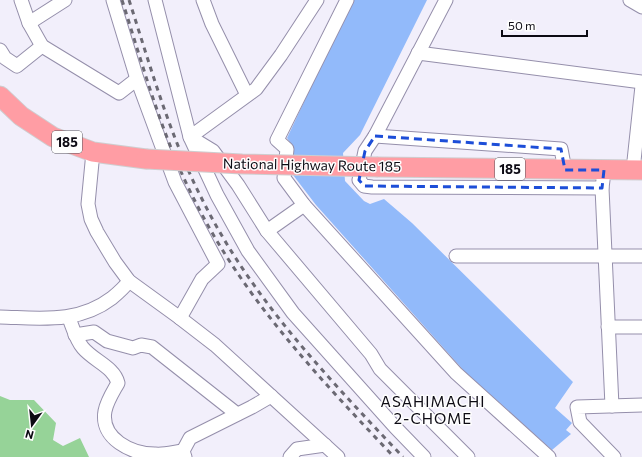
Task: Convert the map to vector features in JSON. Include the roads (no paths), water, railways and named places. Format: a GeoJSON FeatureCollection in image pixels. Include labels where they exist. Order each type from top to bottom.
{"type":"FeatureCollection","features":[{"type":"Feature","properties":{"kind":"highway","name":"National Highway Route 185"},"geometry":{"type":"LineString","coordinates":[[0,96],[21,116],[53,137],[93,152],[146,159],[242,164],[565,170],[603,179],[637,170]]}},
{"type":"Feature","properties":{"kind":"street"},"geometry":{"type":"LineString","coordinates":[[21,0],[29,23],[42,46],[119,93],[137,79]]}},
{"type":"Feature","properties":{"kind":"street"},"geometry":{"type":"LineString","coordinates":[[29,23],[65,0]]}},
{"type":"Feature","properties":{"kind":"street"},"geometry":{"type":"LineString","coordinates":[[113,0],[137,79],[175,182],[218,264],[202,279],[180,318]]}},
{"type":"Feature","properties":{"kind":"street"},"geometry":{"type":"LineString","coordinates":[[155,0],[190,137],[217,195],[248,251],[293,313],[395,427],[424,457]]}},
{"type":"Feature","properties":{"kind":"street"},"geometry":{"type":"LineString","coordinates":[[203,0],[212,24],[247,95]]}},
{"type":"Feature","properties":{"kind":"street"},"geometry":{"type":"LineString","coordinates":[[190,137],[256,89],[281,55],[317,0]]}},
{"type":"Feature","properties":{"kind":"street"},"geometry":{"type":"LineString","coordinates":[[347,0],[277,140],[287,149],[284,178],[304,205],[456,373],[549,457]]}},
{"type":"Feature","properties":{"kind":"street"},"geometry":{"type":"LineString","coordinates":[[446,0],[365,151],[359,180],[364,186],[603,179],[612,406]]}},
{"type":"Feature","properties":{"kind":"street"},"geometry":{"type":"LineString","coordinates":[[630,0],[642,7]]}},
{"type":"Feature","properties":{"kind":"street"},"geometry":{"type":"LineString","coordinates":[[0,50],[5,58],[17,66],[42,46]]}},
{"type":"Feature","properties":{"kind":"street"},"geometry":{"type":"LineString","coordinates":[[418,53],[642,82]]}},
{"type":"Feature","properties":{"kind":"street"},"geometry":{"type":"LineString","coordinates":[[637,170],[642,86]]}},
{"type":"Feature","properties":{"kind":"street"},"geometry":{"type":"LineString","coordinates":[[374,136],[561,149],[565,170]]}},
{"type":"Feature","properties":{"kind":"street"},"geometry":{"type":"LineString","coordinates":[[190,137],[213,151],[238,185],[267,231],[371,354],[380,369],[468,457]]}},
{"type":"Feature","properties":{"kind":"street"},"geometry":{"type":"LineString","coordinates":[[93,152],[88,204],[91,219],[115,262],[129,281],[214,345],[338,457]]}},
{"type":"Feature","properties":{"kind":"street"},"geometry":{"type":"LineString","coordinates":[[267,231],[304,205]]}},
{"type":"Feature","properties":{"kind":"street"},"geometry":{"type":"LineString","coordinates":[[456,256],[642,256]]}},
{"type":"Feature","properties":{"kind":"street"},"geometry":{"type":"LineString","coordinates":[[0,318],[69,318],[100,307],[124,288],[129,281]]}},
{"type":"Feature","properties":{"kind":"street"},"geometry":{"type":"LineString","coordinates":[[69,318],[75,334],[84,349],[116,375],[118,383],[109,400],[105,413],[107,430],[118,443],[132,450],[155,454],[184,454],[190,438],[271,396]]}},
{"type":"Feature","properties":{"kind":"street"},"geometry":{"type":"LineString","coordinates":[[608,327],[642,327]]}},
{"type":"Feature","properties":{"kind":"street"},"geometry":{"type":"LineString","coordinates":[[75,334],[94,332],[107,341],[133,348],[141,345],[152,347],[237,414]]}},
{"type":"Feature","properties":{"kind":"street"},"geometry":{"type":"LineString","coordinates":[[614,457],[580,422],[577,407],[642,405]]}},
{"type":"Feature","properties":{"kind":"street"},"geometry":{"type":"LineString","coordinates":[[290,457],[296,449],[325,445]]}},
{"type":"Feature","properties":{"kind":"water"},"geometry":{"type":"Polygon","coordinates":[[[352,0],[427,0],[360,135],[343,153],[345,181],[364,201],[370,204],[384,199],[412,223],[573,382],[555,408],[572,423],[566,430],[571,434],[552,450],[465,372],[316,205],[293,175],[294,148],[287,138],[352,0]]]}},
{"type":"Feature","properties":{"kind":"railway"},"geometry":{"type":"LineString","coordinates":[[122,0],[164,130],[185,180],[216,240],[238,274],[286,338],[394,457]]}},
{"type":"Feature","properties":{"kind":"railway"},"geometry":{"type":"LineString","coordinates":[[129,0],[171,127],[191,177],[223,237],[244,271],[293,336],[403,457]]}},
{"type":"Feature","properties":{"kind":"district","name":"ASAHIMACHI 2-CHOME"},"geometry":{"type":"Point","coordinates":[433,410]}}]}
